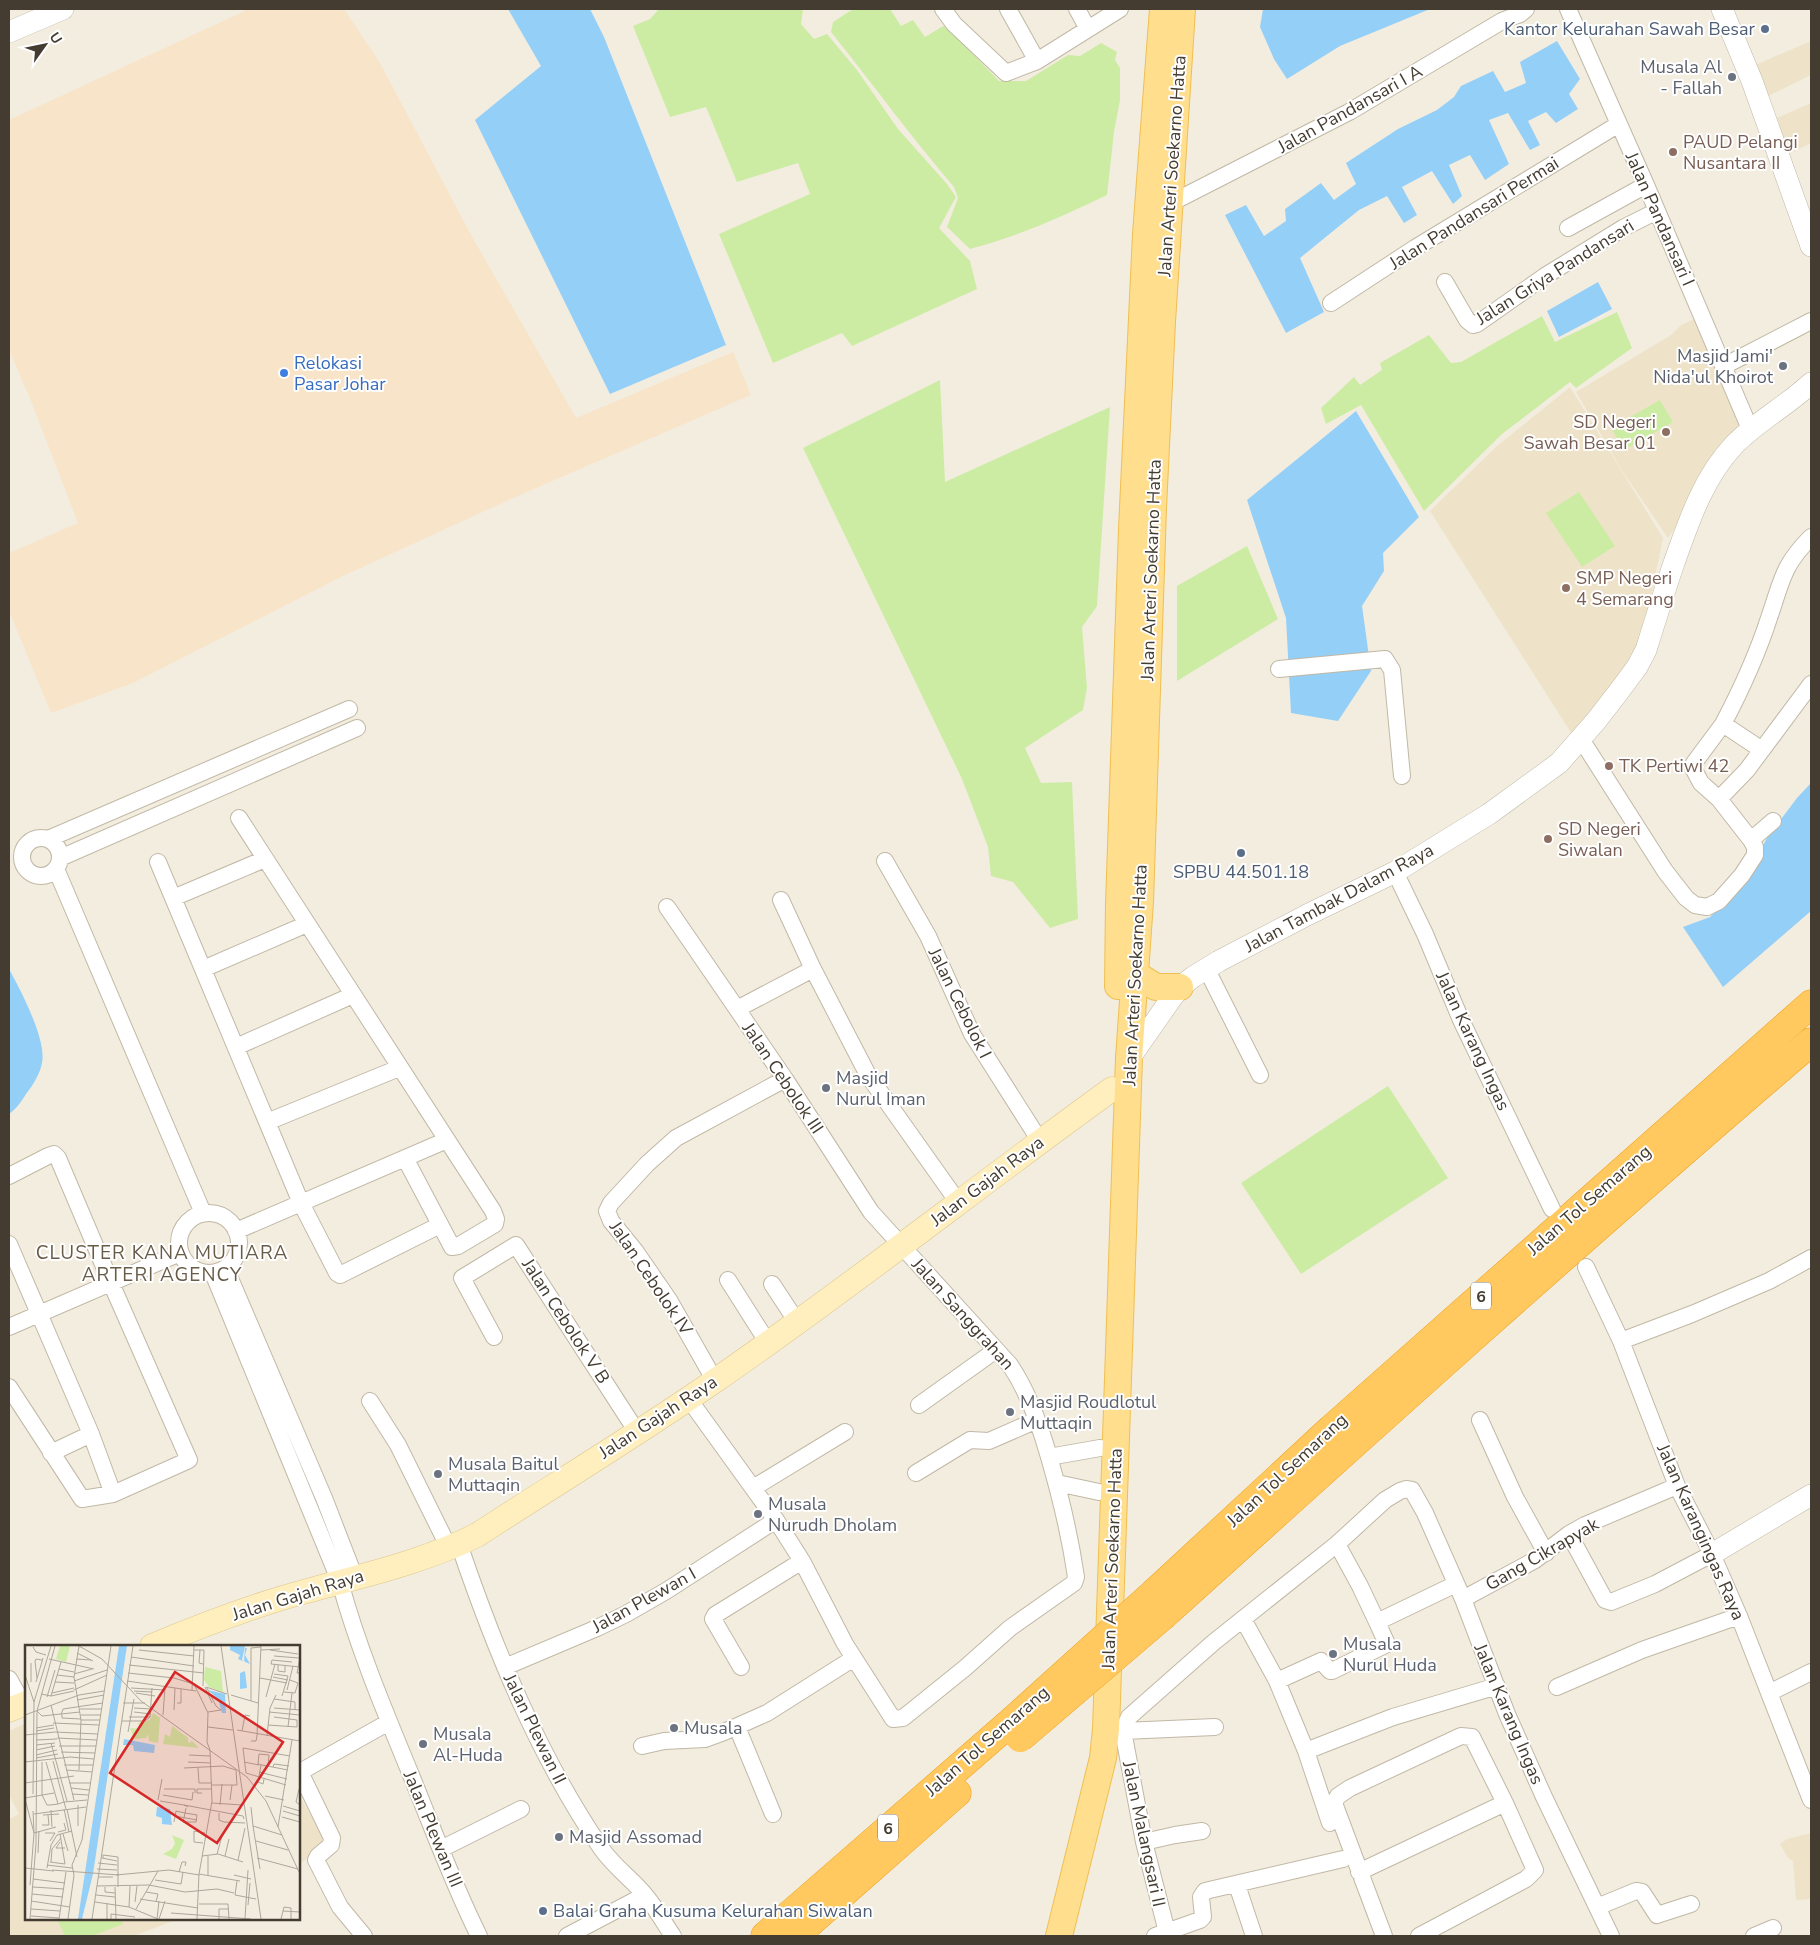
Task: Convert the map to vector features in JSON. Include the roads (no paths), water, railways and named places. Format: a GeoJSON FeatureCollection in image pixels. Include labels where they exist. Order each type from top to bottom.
{"type":"FeatureCollection","features":[{"type":"Feature","properties":{"kind":"highway","name":"Jalan Tol Semarang"},"geometry":{"type":"LineString","coordinates":[[1160,1604],[1338,1423],[1811,1004]]}},
{"type":"Feature","properties":{"kind":"highway","name":"Jalan Tol Semarang"},"geometry":{"type":"LineString","coordinates":[[765,1936],[1016,1729],[1811,1042]]}},
{"type":"Feature","properties":{"kind":"highway","name":"Jalan Tol Semarang"},"geometry":{"type":"LineString","coordinates":[[795,1936],[1016,1729]]}},
{"type":"Feature","properties":{"kind":"main road","name":"Jalan Arteri Soekarno Hatta"},"geometry":{"type":"LineString","coordinates":[[1045,1936],[1082,1782],[1088,1730],[1095,1620],[1094,1589],[1099,1492],[1112,1089],[1118,983],[1132,519],[1146,234],[1163,9]]}},
{"type":"Feature","properties":{"kind":"main road","name":"Jalan Arteri Soekarno Hatta"},"geometry":{"type":"LineString","coordinates":[[1060,1936],[1103,1758],[1114,1730],[1129,1058],[1140,902],[1153,508],[1162,322],[1182,9]]}},
{"type":"Feature","properties":{"kind":"main road"},"geometry":{"type":"LineString","coordinates":[[1135,974],[1156,987],[1180,987]]}},
{"type":"Feature","properties":{"kind":"main road","name":"Jalan Gajah Raya"},"geometry":{"type":"LineString","coordinates":[[154,1645],[264,1604],[348,1580],[454,1546],[477,1535],[716,1380],[1112,1089]]}},
{"type":"Feature","properties":{"kind":"street"},"geometry":{"type":"LineString","coordinates":[[9,32],[63,9]]}},
{"type":"Feature","properties":{"kind":"street"},"geometry":{"type":"LineString","coordinates":[[943,9],[954,24],[1004,73],[1011,73],[1037,61],[1120,9]]}},
{"type":"Feature","properties":{"kind":"street"},"geometry":{"type":"LineString","coordinates":[[1008,9],[1037,61]]}},
{"type":"Feature","properties":{"kind":"street"},"geometry":{"type":"LineString","coordinates":[[1077,9],[1088,29]]}},
{"type":"Feature","properties":{"kind":"street","name":"Jalan Pandansari I A"},"geometry":{"type":"LineString","coordinates":[[1171,203],[1349,112],[1499,15],[1520,14],[1526,9]]}},
{"type":"Feature","properties":{"kind":"street","name":"Jalan Pandansari I"},"geometry":{"type":"LineString","coordinates":[[1568,9],[1646,185],[1750,429]]}},
{"type":"Feature","properties":{"kind":"street"},"geometry":{"type":"LineString","coordinates":[[1722,9],[1752,81],[1811,246]]}},
{"type":"Feature","properties":{"kind":"street","name":"Jalan Pandansari Permai"},"geometry":{"type":"LineString","coordinates":[[1331,303],[1415,248],[1618,124]]}},
{"type":"Feature","properties":{"kind":"street"},"geometry":{"type":"LineString","coordinates":[[1568,228],[1646,185]]}},
{"type":"Feature","properties":{"kind":"street","name":"Jalan Griya Pandansari"},"geometry":{"type":"LineString","coordinates":[[1445,282],[1467,320],[1474,325],[1477,324],[1545,276],[1623,228],[1657,211]]}},
{"type":"Feature","properties":{"kind":"street"},"geometry":{"type":"LineString","coordinates":[[1724,366],[1811,321]]}},
{"type":"Feature","properties":{"kind":"street","name":"Jalan Tambak Dalam Raya"},"geometry":{"type":"LineString","coordinates":[[1112,1089],[1129,1058],[1180,987],[1206,968],[1307,915],[1395,872],[1489,814],[1559,763],[1581,739],[1637,667],[1646,650],[1686,529],[1712,473],[1722,459],[1750,429],[1794,400],[1811,383]]}},
{"type":"Feature","properties":{"kind":"street"},"geometry":{"type":"LineString","coordinates":[[1581,739],[1665,871],[1686,898],[1695,905],[1707,907],[1719,901],[1742,875],[1755,855],[1755,847],[1719,799],[1702,783],[1693,768],[1694,763],[1723,724],[1750,670],[1786,568],[1797,551],[1811,537]]}},
{"type":"Feature","properties":{"kind":"street"},"geometry":{"type":"LineString","coordinates":[[1279,669],[1385,659],[1392,670],[1402,776]]}},
{"type":"Feature","properties":{"kind":"street"},"geometry":{"type":"LineString","coordinates":[[1719,799],[1747,770],[1811,684]]}},
{"type":"Feature","properties":{"kind":"street"},"geometry":{"type":"LineString","coordinates":[[48,839],[349,709]]}},
{"type":"Feature","properties":{"kind":"street"},"geometry":{"type":"LineString","coordinates":[[1723,724],[1762,750]]}},
{"type":"Feature","properties":{"kind":"street"},"geometry":{"type":"LineString","coordinates":[[203,1213],[58,864],[57,847],[48,839],[42,838],[30,841],[23,850],[23,862],[29,872],[40,876],[46,875],[58,864],[357,728]]}},
{"type":"Feature","properties":{"kind":"street"},"geometry":{"type":"LineString","coordinates":[[239,818],[493,1211],[496,1219],[495,1224],[458,1246],[452,1247],[405,1158]]}},
{"type":"Feature","properties":{"kind":"street"},"geometry":{"type":"LineString","coordinates":[[1751,840],[1773,821]]}},
{"type":"Feature","properties":{"kind":"street"},"geometry":{"type":"LineString","coordinates":[[173,898],[265,859]]}},
{"type":"Feature","properties":{"kind":"street","name":"Jalan Cebolok I"},"geometry":{"type":"LineString","coordinates":[[885,861],[928,936],[972,1034],[1040,1141]]}},
{"type":"Feature","properties":{"kind":"street"},"geometry":{"type":"LineString","coordinates":[[158,862],[301,1203],[337,1273],[340,1275],[440,1225]]}},
{"type":"Feature","properties":{"kind":"street","name":"Jalan Karang Ingas"},"geometry":{"type":"LineString","coordinates":[[1395,872],[1425,934],[1461,1020],[1552,1209]]}},
{"type":"Feature","properties":{"kind":"street"},"geometry":{"type":"LineString","coordinates":[[781,900],[812,969],[868,1075],[958,1202]]}},
{"type":"Feature","properties":{"kind":"street","name":"Jalan Cebolok III"},"geometry":{"type":"LineString","coordinates":[[667,907],[784,1079],[863,1201],[902,1245]]}},
{"type":"Feature","properties":{"kind":"street"},"geometry":{"type":"LineString","coordinates":[[203,970],[307,924]]}},
{"type":"Feature","properties":{"kind":"street"},"geometry":{"type":"LineString","coordinates":[[1206,968],[1260,1075]]}},
{"type":"Feature","properties":{"kind":"street"},"geometry":{"type":"LineString","coordinates":[[737,1009],[812,969]]}},
{"type":"Feature","properties":{"kind":"street"},"geometry":{"type":"LineString","coordinates":[[236,1047],[353,994]]}},
{"type":"Feature","properties":{"kind":"street"},"geometry":{"type":"LineString","coordinates":[[267,1122],[399,1068]]}},
{"type":"Feature","properties":{"kind":"street","name":"Jalan Cebolok IV"},"geometry":{"type":"LineString","coordinates":[[716,1380],[669,1300],[636,1252],[611,1221],[607,1211],[611,1203],[647,1164],[676,1138],[784,1079]]}},
{"type":"Feature","properties":{"kind":"street"},"geometry":{"type":"LineString","coordinates":[[236,1231],[447,1140]]}},
{"type":"Feature","properties":{"kind":"street"},"geometry":{"type":"LineString","coordinates":[[9,1176],[48,1156],[54,1154],[58,1158],[110,1283],[189,1460],[114,1494],[82,1499],[9,1387]]}},
{"type":"Feature","properties":{"kind":"street"},"geometry":{"type":"LineString","coordinates":[[203,1213],[223,1217],[231,1223],[239,1241],[238,1252],[233,1261],[219,1271],[203,1273],[193,1269],[185,1262],[180,1253],[179,1236],[182,1228],[188,1221],[203,1213]]}},
{"type":"Feature","properties":{"kind":"street"},"geometry":{"type":"LineString","coordinates":[[9,1244],[91,1434],[114,1494]]}},
{"type":"Feature","properties":{"kind":"street","name":"Jalan Cebolok V B"},"geometry":{"type":"LineString","coordinates":[[494,1337],[462,1278],[516,1245],[637,1432]]}},
{"type":"Feature","properties":{"kind":"street","name":"Jalan Sanggrahan"},"geometry":{"type":"LineString","coordinates":[[854,1658],[892,1718],[894,1720],[901,1719],[965,1668],[1010,1628],[1072,1585],[1076,1577],[1068,1528],[1057,1484],[1025,1388],[1010,1365],[902,1245]]}},
{"type":"Feature","properties":{"kind":"street"},"geometry":{"type":"LineString","coordinates":[[9,1327],[180,1253]]}},
{"type":"Feature","properties":{"kind":"street"},"geometry":{"type":"LineString","coordinates":[[1621,1341],[1769,1282],[1811,1258]]}},
{"type":"Feature","properties":{"kind":"street","name":"Jalan Karangingas Raya"},"geometry":{"type":"LineString","coordinates":[[1586,1266],[1621,1341],[1677,1486],[1712,1554],[1739,1616],[1811,1800]]}},
{"type":"Feature","properties":{"kind":"street"},"geometry":{"type":"LineString","coordinates":[[219,1271],[324,1498],[348,1580]]}},
{"type":"Feature","properties":{"kind":"street"},"geometry":{"type":"LineString","coordinates":[[219,1271],[307,1506],[348,1580]]}},
{"type":"Feature","properties":{"kind":"street"},"geometry":{"type":"LineString","coordinates":[[728,1280],[768,1343]]}},
{"type":"Feature","properties":{"kind":"street"},"geometry":{"type":"LineString","coordinates":[[772,1284],[797,1322]]}},
{"type":"Feature","properties":{"kind":"street"},"geometry":{"type":"LineString","coordinates":[[918,1405],[996,1350]]}},
{"type":"Feature","properties":{"kind":"street"},"geometry":{"type":"LineString","coordinates":[[642,1746],[664,1741],[705,1739],[737,1727],[767,1712],[854,1658],[802,1561],[776,1520],[688,1398]]}},
{"type":"Feature","properties":{"kind":"street","name":"Jalan Plewan II"},"geometry":{"type":"LineString","coordinates":[[370,1401],[398,1445],[454,1546],[516,1695],[567,1793],[608,1857],[645,1895],[673,1936]]}},
{"type":"Feature","properties":{"kind":"street"},"geometry":{"type":"LineString","coordinates":[[916,1473],[970,1440],[989,1442],[1037,1420]]}},
{"type":"Feature","properties":{"kind":"street"},"geometry":{"type":"LineString","coordinates":[[1480,1420],[1515,1497],[1546,1553]]}},
{"type":"Feature","properties":{"kind":"street"},"geometry":{"type":"LineString","coordinates":[[753,1488],[845,1432]]}},
{"type":"Feature","properties":{"kind":"street"},"geometry":{"type":"LineString","coordinates":[[51,1453],[91,1434]]}},
{"type":"Feature","properties":{"kind":"street"},"geometry":{"type":"LineString","coordinates":[[1049,1457],[1100,1448]]}},
{"type":"Feature","properties":{"kind":"street"},"geometry":{"type":"LineString","coordinates":[[1057,1484],[1099,1492]]}},
{"type":"Feature","properties":{"kind":"street","name":"Gang Cikrapyak"},"geometry":{"type":"LineString","coordinates":[[1462,1599],[1535,1560],[1569,1534],[1677,1486]]}},
{"type":"Feature","properties":{"kind":"street","name":"Jalan Karang Ingas"},"geometry":{"type":"LineString","coordinates":[[1337,1544],[1385,1500],[1400,1491],[1412,1490],[1425,1513],[1456,1584],[1544,1797],[1611,1936]]}},
{"type":"Feature","properties":{"kind":"street"},"geometry":{"type":"LineString","coordinates":[[1569,1534],[1605,1600],[1611,1602],[1656,1584],[1712,1554],[1811,1495]]}},
{"type":"Feature","properties":{"kind":"street"},"geometry":{"type":"LineString","coordinates":[[307,1506],[324,1498]]}},
{"type":"Feature","properties":{"kind":"street","name":"Jalan Plewan I"},"geometry":{"type":"LineString","coordinates":[[505,1667],[626,1614],[666,1591],[776,1520]]}},
{"type":"Feature","properties":{"kind":"street"},"geometry":{"type":"LineString","coordinates":[[1114,1730],[1214,1642],[1337,1544],[1360,1586],[1387,1644],[1332,1671],[1321,1661],[1277,1682]]}},
{"type":"Feature","properties":{"kind":"street"},"geometry":{"type":"LineString","coordinates":[[741,1666],[713,1619],[715,1615],[802,1561]]}},
{"type":"Feature","properties":{"kind":"street","name":"Jalan Plewan III"},"geometry":{"type":"LineString","coordinates":[[348,1580],[348,1610],[389,1722],[479,1936]]}},
{"type":"Feature","properties":{"kind":"street"},"geometry":{"type":"LineString","coordinates":[[1378,1622],[1456,1584]]}},
{"type":"Feature","properties":{"kind":"street"},"geometry":{"type":"LineString","coordinates":[[1557,1687],[1642,1650],[1739,1616]]}},
{"type":"Feature","properties":{"kind":"street"},"geometry":{"type":"LineString","coordinates":[[1244,1619],[1277,1682],[1306,1751],[1343,1859],[1377,1936]]}},
{"type":"Feature","properties":{"kind":"street"},"geometry":{"type":"LineString","coordinates":[[1770,1692],[1811,1672]]}},
{"type":"Feature","properties":{"kind":"street"},"geometry":{"type":"LineString","coordinates":[[9,1679],[19,1706]]}},
{"type":"Feature","properties":{"kind":"street"},"geometry":{"type":"LineString","coordinates":[[1306,1751],[1393,1717],[1497,1686]]}},
{"type":"Feature","properties":{"kind":"street"},"geometry":{"type":"LineString","coordinates":[[364,1936],[340,1907],[316,1860],[331,1845],[332,1838],[300,1772],[389,1722]]}},
{"type":"Feature","properties":{"kind":"street"},"geometry":{"type":"LineString","coordinates":[[737,1727],[773,1814]]}},
{"type":"Feature","properties":{"kind":"street"},"geometry":{"type":"LineString","coordinates":[[1114,1730],[1215,1727]]}},
{"type":"Feature","properties":{"kind":"street","name":"Jalan Malangsari II"},"geometry":{"type":"LineString","coordinates":[[1114,1730],[1144,1842],[1163,1934]]}},
{"type":"Feature","properties":{"kind":"street"},"geometry":{"type":"LineString","coordinates":[[1384,1936],[1334,1803],[1338,1796],[1376,1776],[1461,1736],[1467,1735],[1472,1737],[1505,1803],[1535,1870],[1526,1879],[1419,1936]]}},
{"type":"Feature","properties":{"kind":"street"},"geometry":{"type":"LineString","coordinates":[[1359,1872],[1505,1803]]}},
{"type":"Feature","properties":{"kind":"street"},"geometry":{"type":"LineString","coordinates":[[441,1849],[521,1809]]}},
{"type":"Feature","properties":{"kind":"street"},"geometry":{"type":"LineString","coordinates":[[1144,1842],[1202,1831]]}},
{"type":"Feature","properties":{"kind":"street"},"geometry":{"type":"LineString","coordinates":[[1163,1934],[1200,1920],[1202,1917],[1201,1897],[1205,1891],[1343,1859]]}},
{"type":"Feature","properties":{"kind":"street"},"geometry":{"type":"LineString","coordinates":[[1237,1885],[1254,1936]]}},
{"type":"Feature","properties":{"kind":"street"},"geometry":{"type":"LineString","coordinates":[[1597,1907],[1636,1891],[1642,1892],[1656,1915],[1691,1904]]}},
{"type":"Feature","properties":{"kind":"street"},"geometry":{"type":"LineString","coordinates":[[577,1934],[645,1895]]}},
{"type":"Feature","properties":{"kind":"street"},"geometry":{"type":"LineString","coordinates":[[1754,1936],[1773,1928]]}},
{"type":"Feature","properties":{"kind":"water"},"geometry":{"type":"Polygon","coordinates":[[[508,9],[590,9],[604,37],[726,345],[610,394],[475,120],[541,66],[508,9]]]}},
{"type":"Feature","properties":{"kind":"water"},"geometry":{"type":"Polygon","coordinates":[[[1263,9],[1430,9],[1340,46],[1287,79],[1274,59],[1260,27],[1263,9]]]}},
{"type":"Feature","properties":{"kind":"water"},"geometry":{"type":"Polygon","coordinates":[[[1557,41],[1580,79],[1569,94],[1578,109],[1556,123],[1546,112],[1528,121],[1540,145],[1530,150],[1508,113],[1489,120],[1509,164],[1485,180],[1470,155],[1449,165],[1462,196],[1453,204],[1432,171],[1402,187],[1417,215],[1404,223],[1387,196],[1359,210],[1300,258],[1324,312],[1286,333],[1225,215],[1246,205],[1264,236],[1286,221],[1285,209],[1321,183],[1334,200],[1356,184],[1346,163],[1398,129],[1437,110],[1454,97],[1461,86],[1493,71],[1505,92],[1526,83],[1520,62],[1557,41]]]}},
{"type":"Feature","properties":{"kind":"water"},"geometry":{"type":"Polygon","coordinates":[[[1598,282],[1612,309],[1559,337],[1547,311],[1598,282]]]}},
{"type":"Feature","properties":{"kind":"water"},"geometry":{"type":"Polygon","coordinates":[[[1356,411],[1419,517],[1383,553],[1384,571],[1362,606],[1371,671],[1338,721],[1291,713],[1286,618],[1247,500],[1356,411]]]}},
{"type":"Feature","properties":{"kind":"water"},"geometry":{"type":"Polygon","coordinates":[[[1811,783],[1811,911],[1723,987],[1683,927],[1710,917],[1744,881],[1767,838],[1797,798],[1811,783]]]}},
{"type":"Feature","properties":{"kind":"water"},"geometry":{"type":"Polygon","coordinates":[[[9,969],[37,1028],[41,1041],[42,1063],[31,1087],[19,1105],[9,1114],[9,969]]]}},
{"type":"Feature","properties":{"kind":"place","name":"Kantor Kelurahan Sawah Besar"},"geometry":{"type":"Point","coordinates":[1765,29]}},
{"type":"Feature","properties":{"kind":"place","name":"Musala Al - Fallah"},"geometry":{"type":"Point","coordinates":[1732,77]}},
{"type":"Feature","properties":{"kind":"place","name":"PAUD Pelangi Nusantara II"},"geometry":{"type":"Point","coordinates":[1673,152]}},
{"type":"Feature","properties":{"kind":"place","name":"Masjid Jami' Nida'ul Khoirot"},"geometry":{"type":"Point","coordinates":[1783,366]}},
{"type":"Feature","properties":{"kind":"place","name":"Relokasi Pasar Johar"},"geometry":{"type":"Point","coordinates":[284,373]}},
{"type":"Feature","properties":{"kind":"place","name":"SD Negeri Sawah Besar 01"},"geometry":{"type":"Point","coordinates":[1666,432]}},
{"type":"Feature","properties":{"kind":"place","name":"SMP Negeri 4 Semarang"},"geometry":{"type":"Point","coordinates":[1566,588]}},
{"type":"Feature","properties":{"kind":"place","name":"TK Pertiwi 42"},"geometry":{"type":"Point","coordinates":[1609,766]}},
{"type":"Feature","properties":{"kind":"place","name":"SD Negeri Siwalan"},"geometry":{"type":"Point","coordinates":[1548,839]}},
{"type":"Feature","properties":{"kind":"place","name":"SPBU 44.501.18"},"geometry":{"type":"Point","coordinates":[1241,853]}},
{"type":"Feature","properties":{"kind":"place","name":"Masjid Nurul Iman"},"geometry":{"type":"Point","coordinates":[826,1088]}},
{"type":"Feature","properties":{"kind":"place","name":"Masjid Roudlotul Muttaqin"},"geometry":{"type":"Point","coordinates":[1010,1412]}},
{"type":"Feature","properties":{"kind":"place","name":"Musala Baitul Muttaqin"},"geometry":{"type":"Point","coordinates":[438,1474]}},
{"type":"Feature","properties":{"kind":"place","name":"Musala Nurudh Dholam"},"geometry":{"type":"Point","coordinates":[758,1514]}},
{"type":"Feature","properties":{"kind":"place","name":"Musala Nurul Huda"},"geometry":{"type":"Point","coordinates":[1333,1654]}},
{"type":"Feature","properties":{"kind":"place","name":"Musala"},"geometry":{"type":"Point","coordinates":[674,1728]}},
{"type":"Feature","properties":{"kind":"place","name":"Musala Al-Huda"},"geometry":{"type":"Point","coordinates":[423,1744]}},
{"type":"Feature","properties":{"kind":"place","name":"Masjid Assomad"},"geometry":{"type":"Point","coordinates":[559,1837]}},
{"type":"Feature","properties":{"kind":"place","name":"Balai Graha Kusuma Kelurahan Siwalan"},"geometry":{"type":"Point","coordinates":[543,1911]}},
{"type":"Feature","properties":{"kind":"district","name":"CLUSTER KANA MUTIARA ARTERI AGENCY"},"geometry":{"type":"Point","coordinates":[162,1263]}}]}
